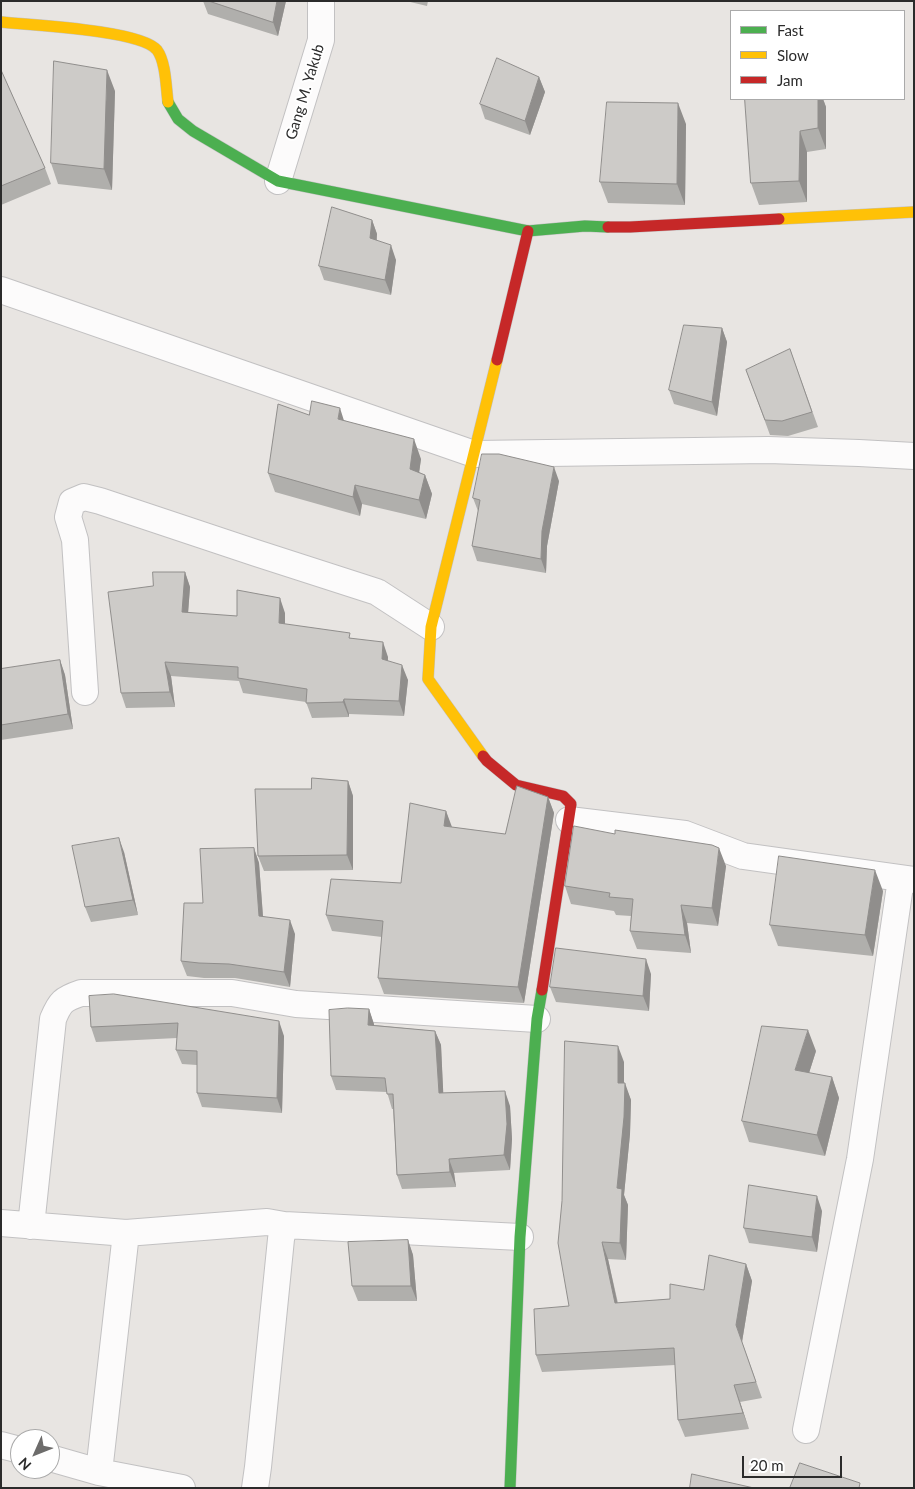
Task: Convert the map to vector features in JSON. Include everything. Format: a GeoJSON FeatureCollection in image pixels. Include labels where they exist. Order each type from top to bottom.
{"type":"FeatureCollection","features":[{"type":"Feature","properties":{"kind":"street","name":"Gang M. Yakub"},"geometry":{"type":"LineString","coordinates":[[278,181],[321,40],[321,1]]}},
{"type":"Feature","properties":{"kind":"street"},"geometry":{"type":"LineString","coordinates":[[1,22],[112,33],[148,43],[157,50],[162,60],[168,102],[178,119],[193,131],[278,181],[528,231],[585,226],[630,227],[914,212]]}},
{"type":"Feature","properties":{"kind":"street"},"geometry":{"type":"LineString","coordinates":[[510,1488],[520,1237],[537,1019],[571,804],[563,796],[516,785],[488,761],[428,679],[432,627],[528,231]]}},
{"type":"Feature","properties":{"kind":"street"},"geometry":{"type":"LineString","coordinates":[[1,290],[474,454],[768,450],[914,456]]}},
{"type":"Feature","properties":{"kind":"street"},"geometry":{"type":"LineString","coordinates":[[84,692],[75,540],[68,517],[72,502],[84,497],[377,592],[432,627]]}},
{"type":"Feature","properties":{"kind":"street"},"geometry":{"type":"LineString","coordinates":[[569,820],[685,834],[743,856],[907,879],[860,1158],[806,1430]]}},
{"type":"Feature","properties":{"kind":"street"},"geometry":{"type":"LineString","coordinates":[[31,1226],[53,1019],[58,1006],[68,997],[81,993],[232,993],[296,1004],[537,1019]]}},
{"type":"Feature","properties":{"kind":"street"},"geometry":{"type":"LineString","coordinates":[[1,1223],[126,1233],[267,1222],[284,1225],[520,1237]]}},
{"type":"Feature","properties":{"kind":"street"},"geometry":{"type":"LineString","coordinates":[[255,1488],[284,1225]]}},
{"type":"Feature","properties":{"kind":"street"},"geometry":{"type":"LineString","coordinates":[[99,1472],[126,1233]]}},
{"type":"Feature","properties":{"kind":"street"},"geometry":{"type":"LineString","coordinates":[[60,1461],[99,1472],[182,1488]]}},
{"type":"Feature","properties":{"kind":"building"},"geometry":{"type":"Polygon","coordinates":[[[209,1],[277,1],[273,22],[209,1]]]}},
{"type":"Feature","properties":{"kind":"building"},"geometry":{"type":"Polygon","coordinates":[[[497,58],[539,77],[525,121],[480,104],[497,58]]]}},
{"type":"Feature","properties":{"kind":"building"},"geometry":{"type":"Polygon","coordinates":[[[54,61],[107,70],[104,169],[51,163],[54,61]]]}},
{"type":"Feature","properties":{"kind":"building"},"geometry":{"type":"Polygon","coordinates":[[[1,70],[45,168],[1,186],[1,70]]]}},
{"type":"Feature","properties":{"kind":"building"},"geometry":{"type":"Polygon","coordinates":[[[745,100],[818,100],[818,128],[800,131],[799,181],[751,183],[745,100]]]}},
{"type":"Feature","properties":{"kind":"building"},"geometry":{"type":"Polygon","coordinates":[[[607,102],[678,103],[677,184],[600,182],[607,102]]]}},
{"type":"Feature","properties":{"kind":"building"},"geometry":{"type":"Polygon","coordinates":[[[332,207],[372,220],[370,238],[391,245],[385,280],[319,266],[332,207]]]}},
{"type":"Feature","properties":{"kind":"building"},"geometry":{"type":"Polygon","coordinates":[[[684,325],[722,328],[712,402],[669,390],[684,325]]]}},
{"type":"Feature","properties":{"kind":"building"},"geometry":{"type":"Polygon","coordinates":[[[790,349],[812,412],[782,421],[765,420],[746,370],[790,349]]]}},
{"type":"Feature","properties":{"kind":"building"},"geometry":{"type":"Polygon","coordinates":[[[312,401],[340,408],[338,419],[414,439],[410,469],[425,475],[419,500],[355,485],[353,497],[268,473],[278,404],[309,415],[312,401]]]}},
{"type":"Feature","properties":{"kind":"building"},"geometry":{"type":"Polygon","coordinates":[[[482,454],[499,454],[554,467],[542,531],[541,559],[472,546],[480,500],[473,498],[482,454]]]}},
{"type":"Feature","properties":{"kind":"building"},"geometry":{"type":"Polygon","coordinates":[[[153,572],[185,572],[182,612],[237,616],[237,590],[280,598],[279,623],[350,633],[349,638],[383,642],[382,659],[402,665],[399,701],[344,699],[343,702],[306,703],[307,689],[238,678],[238,667],[165,662],[170,692],[121,693],[108,592],[153,586],[153,572]]]}},
{"type":"Feature","properties":{"kind":"building"},"geometry":{"type":"Polygon","coordinates":[[[60,660],[68,714],[1,725],[1,669],[60,660]]]}},
{"type":"Feature","properties":{"kind":"building"},"geometry":{"type":"Polygon","coordinates":[[[312,778],[348,781],[347,855],[258,856],[255,789],[311,789],[312,778]]]}},
{"type":"Feature","properties":{"kind":"building"},"geometry":{"type":"Polygon","coordinates":[[[517,786],[548,797],[518,987],[378,978],[383,921],[326,915],[331,879],[401,883],[410,803],[446,811],[444,826],[505,834],[517,786]]]}},
{"type":"Feature","properties":{"kind":"building"},"geometry":{"type":"Polygon","coordinates":[[[574,826],[615,834],[615,830],[712,845],[719,848],[712,908],[681,905],[685,935],[630,931],[633,899],[609,897],[610,893],[565,886],[574,826]]]}},
{"type":"Feature","properties":{"kind":"building"},"geometry":{"type":"Polygon","coordinates":[[[119,838],[133,900],[85,907],[72,846],[119,838]]]}},
{"type":"Feature","properties":{"kind":"building"},"geometry":{"type":"Polygon","coordinates":[[[254,848],[259,916],[290,920],[284,972],[229,964],[181,961],[184,903],[203,903],[200,849],[254,848]]]}},
{"type":"Feature","properties":{"kind":"building"},"geometry":{"type":"Polygon","coordinates":[[[779,856],[875,870],[865,935],[770,925],[779,856]]]}},
{"type":"Feature","properties":{"kind":"building"},"geometry":{"type":"Polygon","coordinates":[[[556,948],[646,959],[643,996],[550,987],[556,948]]]}},
{"type":"Feature","properties":{"kind":"building"},"geometry":{"type":"Polygon","coordinates":[[[114,994],[279,1021],[277,1098],[197,1093],[197,1051],[176,1050],[178,1023],[91,1027],[89,996],[114,994]]]}},
{"type":"Feature","properties":{"kind":"building"},"geometry":{"type":"Polygon","coordinates":[[[348,1008],[369,1009],[368,1025],[435,1031],[439,1093],[505,1091],[507,1124],[504,1155],[449,1159],[450,1172],[397,1175],[393,1094],[387,1094],[385,1078],[331,1076],[329,1010],[348,1008]]]}},
{"type":"Feature","properties":{"kind":"building"},"geometry":{"type":"Polygon","coordinates":[[[762,1026],[808,1030],[795,1070],[832,1077],[817,1135],[742,1121],[762,1026]]]}},
{"type":"Feature","properties":{"kind":"building"},"geometry":{"type":"Polygon","coordinates":[[[565,1041],[618,1046],[618,1083],[625,1083],[624,1117],[617,1188],[622,1189],[620,1243],[602,1242],[615,1303],[670,1299],[670,1284],[704,1290],[709,1255],[746,1264],[736,1325],[756,1382],[734,1385],[743,1413],[678,1420],[674,1348],[536,1355],[534,1309],[569,1306],[558,1243],[562,1201],[565,1041]]]}},
{"type":"Feature","properties":{"kind":"building"},"geometry":{"type":"Polygon","coordinates":[[[749,1185],[817,1196],[812,1237],[744,1228],[749,1185]]]}},
{"type":"Feature","properties":{"kind":"building"},"geometry":{"type":"Polygon","coordinates":[[[408,1240],[411,1286],[352,1286],[348,1242],[408,1240]]]}},
{"type":"Feature","properties":{"kind":"building"},"geometry":{"type":"Polygon","coordinates":[[[800,1463],[860,1483],[859,1488],[790,1488],[800,1463]]]}},
{"type":"Feature","properties":{"kind":"building"},"geometry":{"type":"Polygon","coordinates":[[[692,1474],[754,1488],[690,1488],[692,1474]]]}},
{"type":"Feature","properties":{"kind":"traffic: fast"},"geometry":{"type":"LineString","coordinates":[[168,102],[178,119],[193,131],[278,181],[528,231],[585,226],[608,227]]}},
{"type":"Feature","properties":{"kind":"traffic: fast"},"geometry":{"type":"LineString","coordinates":[[510,1488],[520,1237],[537,1019],[542,990]]}},
{"type":"Feature","properties":{"kind":"traffic: slow"},"geometry":{"type":"LineString","coordinates":[[1,22],[108,33],[147,43],[157,50],[160,55],[165,75],[168,102]]}},
{"type":"Feature","properties":{"kind":"traffic: slow"},"geometry":{"type":"LineString","coordinates":[[779,219],[914,212]]}},
{"type":"Feature","properties":{"kind":"traffic: slow"},"geometry":{"type":"LineString","coordinates":[[483,756],[428,679],[431,627],[497,360]]}},
{"type":"Feature","properties":{"kind":"traffic: jam"},"geometry":{"type":"LineString","coordinates":[[608,227],[779,219]]}},
{"type":"Feature","properties":{"kind":"traffic: jam"},"geometry":{"type":"LineString","coordinates":[[497,360],[528,231]]}},
{"type":"Feature","properties":{"kind":"traffic: jam"},"geometry":{"type":"LineString","coordinates":[[483,756],[516,785],[563,796],[571,804],[542,990]]}}]}
